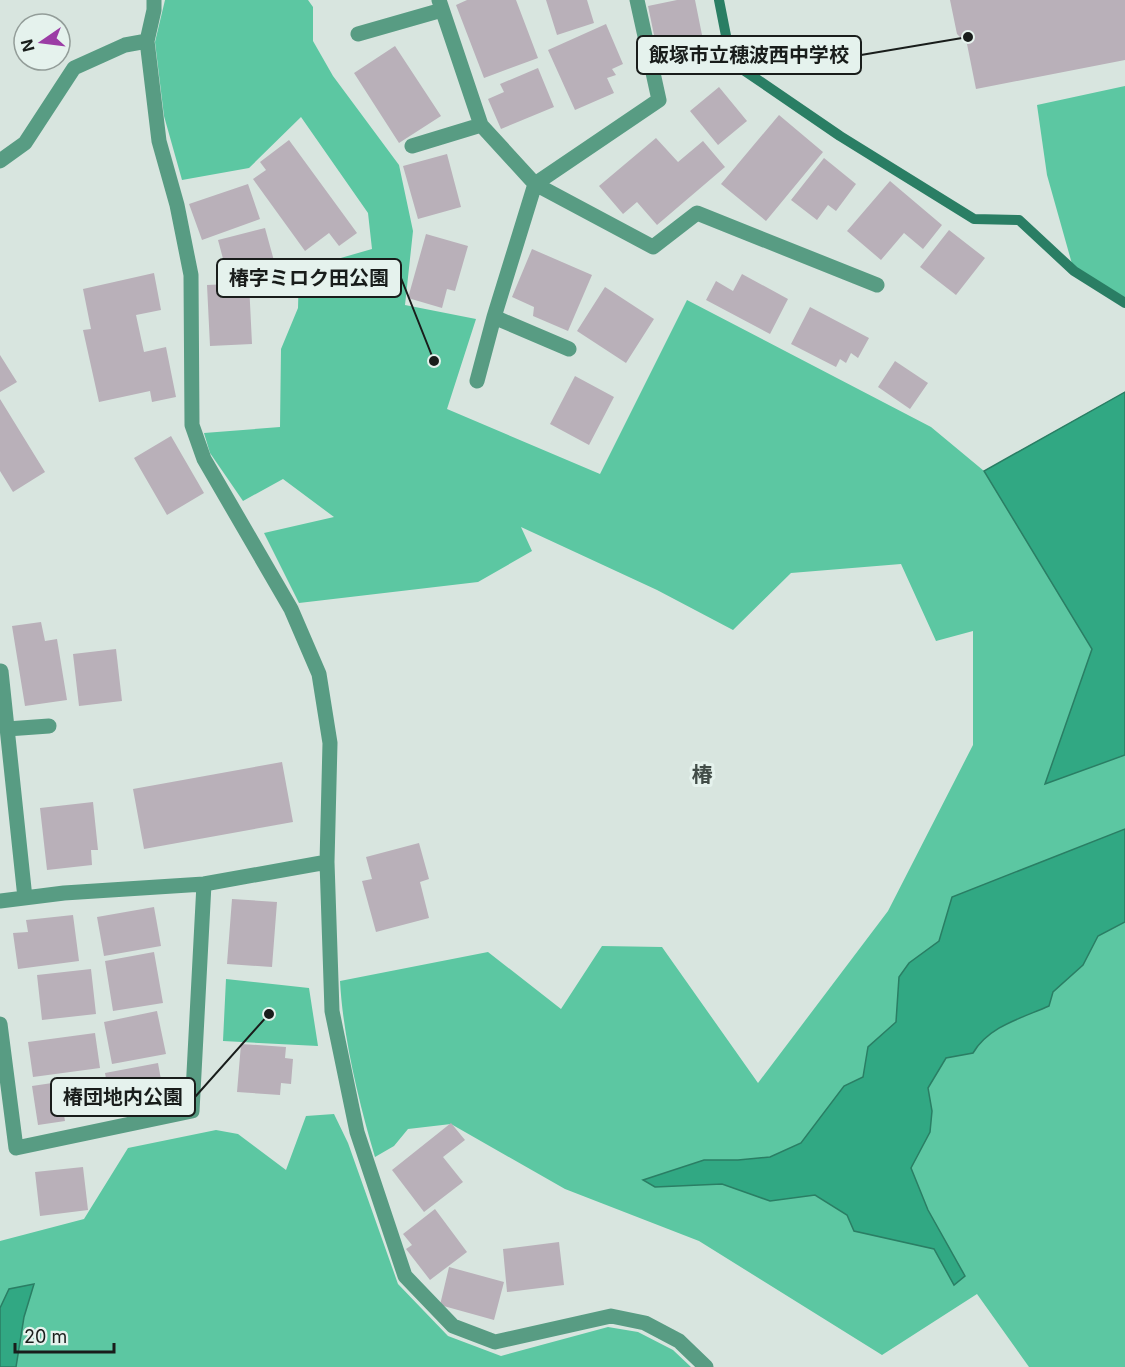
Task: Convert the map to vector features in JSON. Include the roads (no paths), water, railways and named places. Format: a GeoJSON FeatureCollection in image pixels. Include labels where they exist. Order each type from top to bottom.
{"type":"FeatureCollection","features":[{"type":"Feature","properties":{"kind":"street"},"geometry":{"type":"LineString","coordinates":[[154,0],[147,41],[159,141],[177,205],[191,275],[192,425],[204,459],[291,609],[320,674],[330,743],[327,862],[332,1011],[357,1132],[405,1276],[453,1326],[495,1342],[611,1316],[645,1323],[679,1341],[706,1367]]}},
{"type":"Feature","properties":{"kind":"street"},"geometry":{"type":"LineString","coordinates":[[477,381],[535,184],[659,100],[637,0]]}},
{"type":"Feature","properties":{"kind":"street"},"geometry":{"type":"LineString","coordinates":[[358,34],[441,5],[481,125],[535,184],[653,247],[697,213],[877,285]]}},
{"type":"Feature","properties":{"kind":"street"},"geometry":{"type":"LineString","coordinates":[[0,161],[25,142],[74,68],[126,45],[147,41]]}},
{"type":"Feature","properties":{"kind":"street"},"geometry":{"type":"LineString","coordinates":[[412,146],[481,125]]}},
{"type":"Feature","properties":{"kind":"street"},"geometry":{"type":"LineString","coordinates":[[494,317],[569,349]]}},
{"type":"Feature","properties":{"kind":"street"},"geometry":{"type":"LineString","coordinates":[[1,671],[25,898]]}},
{"type":"Feature","properties":{"kind":"street"},"geometry":{"type":"LineString","coordinates":[[7,729],[49,726]]}},
{"type":"Feature","properties":{"kind":"street"},"geometry":{"type":"LineString","coordinates":[[0,901],[64,893],[204,884],[327,862]]}},
{"type":"Feature","properties":{"kind":"street"},"geometry":{"type":"LineString","coordinates":[[0,1024],[16,1148],[192,1111],[204,884]]}},
{"type":"Feature","properties":{"kind":"waterway"},"geometry":{"type":"LineString","coordinates":[[719,0],[729,51],[745,71],[840,136],[974,219],[1019,220],[1074,271],[1125,303]]}},
{"type":"Feature","properties":{"kind":"place","name":"飯塚市立穂波西中学校"},"geometry":{"type":"Point","coordinates":[968,37]}},
{"type":"Feature","properties":{"kind":"place","name":"椿字ミロク田公園"},"geometry":{"type":"Point","coordinates":[434,361]}},
{"type":"Feature","properties":{"kind":"place","name":"椿団地内公園"},"geometry":{"type":"Point","coordinates":[269,1014]}},
{"type":"Feature","properties":{"kind":"district","name":"椿"},"geometry":{"type":"Point","coordinates":[702,775]}}]}
